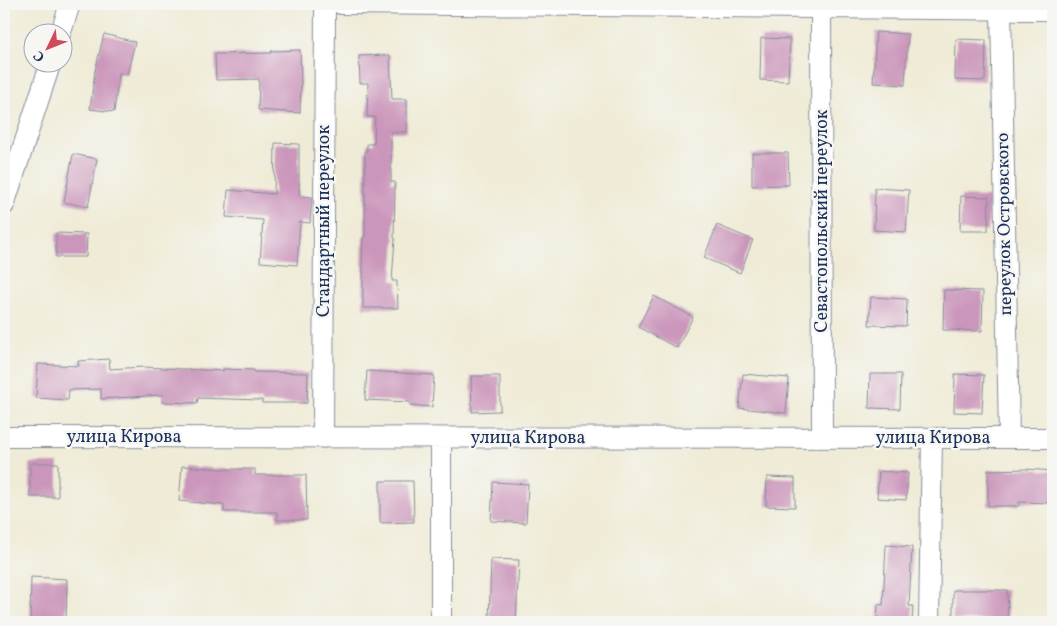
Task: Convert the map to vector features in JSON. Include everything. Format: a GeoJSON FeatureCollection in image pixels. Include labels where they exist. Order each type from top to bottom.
{"type":"FeatureCollection","features":[{"type":"Feature","properties":{"kind":"street"},"geometry":{"type":"LineString","coordinates":[[64,22],[70,4]]}},
{"type":"Feature","properties":{"kind":"street","name":"Стандартный переулок"},"geometry":{"type":"LineString","coordinates":[[323,438],[325,4]]}},
{"type":"Feature","properties":{"kind":"street"},"geometry":{"type":"LineString","coordinates":[[341,4],[821,6],[1053,10]]}},
{"type":"Feature","properties":{"kind":"street","name":"Севастопольский переулок"},"geometry":{"type":"LineString","coordinates":[[821,6],[822,438]]}},
{"type":"Feature","properties":{"kind":"street","name":"переулок Островского"},"geometry":{"type":"LineString","coordinates":[[1001,10],[1009,438]]}},
{"type":"Feature","properties":{"kind":"street"},"geometry":{"type":"LineString","coordinates":[[4,206],[48,72]]}},
{"type":"Feature","properties":{"kind":"street","name":"улица Кирова"},"geometry":{"type":"LineString","coordinates":[[4,437],[1053,438]]}},
{"type":"Feature","properties":{"kind":"street"},"geometry":{"type":"LineString","coordinates":[[441,438],[441,622]]}},
{"type":"Feature","properties":{"kind":"street"},"geometry":{"type":"LineString","coordinates":[[929,622],[932,438]]}},
{"type":"Feature","properties":{"kind":"building"},"geometry":{"type":"Polygon","coordinates":[[[876,32],[908,34],[905,85],[873,83],[876,32]]]}},
{"type":"Feature","properties":{"kind":"building"},"geometry":{"type":"Polygon","coordinates":[[[104,34],[135,42],[127,75],[119,73],[114,112],[90,109],[95,71],[104,34]]]}},
{"type":"Feature","properties":{"kind":"building"},"geometry":{"type":"Polygon","coordinates":[[[761,38],[790,39],[788,81],[760,80],[761,38]]]}},
{"type":"Feature","properties":{"kind":"building"},"geometry":{"type":"Polygon","coordinates":[[[956,39],[986,40],[985,81],[955,80],[956,39]]]}},
{"type":"Feature","properties":{"kind":"building"},"geometry":{"type":"Polygon","coordinates":[[[300,50],[300,113],[258,110],[259,79],[216,80],[215,54],[271,53],[271,51],[300,50]]]}},
{"type":"Feature","properties":{"kind":"building"},"geometry":{"type":"Polygon","coordinates":[[[390,55],[392,99],[407,99],[407,132],[391,132],[391,182],[395,182],[395,238],[392,281],[397,281],[398,308],[363,308],[362,265],[363,237],[365,237],[365,151],[367,151],[367,144],[374,144],[375,117],[367,117],[368,83],[360,83],[359,56],[390,55]]]}},
{"type":"Feature","properties":{"kind":"building"},"geometry":{"type":"Polygon","coordinates":[[[275,143],[299,144],[299,196],[312,197],[310,223],[300,222],[297,265],[260,262],[263,220],[226,217],[228,190],[274,194],[275,143]]]}},
{"type":"Feature","properties":{"kind":"building"},"geometry":{"type":"Polygon","coordinates":[[[752,153],[788,153],[789,185],[752,186],[752,153]]]}},
{"type":"Feature","properties":{"kind":"building"},"geometry":{"type":"Polygon","coordinates":[[[73,154],[97,159],[88,207],[64,202],[73,154]]]}},
{"type":"Feature","properties":{"kind":"building"},"geometry":{"type":"Polygon","coordinates":[[[875,188],[909,190],[906,232],[874,230],[875,188]]]}},
{"type":"Feature","properties":{"kind":"building"},"geometry":{"type":"Polygon","coordinates":[[[961,196],[989,197],[988,231],[960,231],[961,196]]]}},
{"type":"Feature","properties":{"kind":"building"},"geometry":{"type":"Polygon","coordinates":[[[717,225],[753,240],[740,273],[704,258],[717,225]]]}},
{"type":"Feature","properties":{"kind":"building"},"geometry":{"type":"Polygon","coordinates":[[[56,233],[87,234],[86,257],[56,257],[56,233]]]}},
{"type":"Feature","properties":{"kind":"building"},"geometry":{"type":"Polygon","coordinates":[[[944,290],[983,291],[982,331],[943,330],[944,290]]]}},
{"type":"Feature","properties":{"kind":"building"},"geometry":{"type":"Polygon","coordinates":[[[654,296],[693,317],[677,348],[638,327],[654,296]]]}},
{"type":"Feature","properties":{"kind":"building"},"geometry":{"type":"Polygon","coordinates":[[[871,297],[907,299],[906,326],[869,325],[871,297]]]}},
{"type":"Feature","properties":{"kind":"building"},"geometry":{"type":"Polygon","coordinates":[[[109,359],[110,369],[143,367],[308,373],[307,403],[262,403],[262,400],[198,398],[197,403],[162,402],[163,395],[101,399],[101,389],[69,390],[68,400],[36,398],[38,364],[79,366],[78,361],[109,359]]]}},
{"type":"Feature","properties":{"kind":"building"},"geometry":{"type":"Polygon","coordinates":[[[367,371],[434,375],[432,407],[410,405],[410,402],[365,400],[367,371]]]}},
{"type":"Feature","properties":{"kind":"building"},"geometry":{"type":"Polygon","coordinates":[[[743,374],[789,378],[786,413],[739,408],[743,374]]]}},
{"type":"Feature","properties":{"kind":"building"},"geometry":{"type":"Polygon","coordinates":[[[870,374],[901,374],[900,409],[869,408],[870,374]]]}},
{"type":"Feature","properties":{"kind":"building"},"geometry":{"type":"Polygon","coordinates":[[[955,374],[984,375],[982,413],[954,412],[955,374]]]}},
{"type":"Feature","properties":{"kind":"building"},"geometry":{"type":"Polygon","coordinates":[[[471,376],[500,376],[500,411],[472,412],[471,376]]]}},
{"type":"Feature","properties":{"kind":"building"},"geometry":{"type":"Polygon","coordinates":[[[30,463],[58,463],[58,497],[30,497],[30,463]]]}},
{"type":"Feature","properties":{"kind":"building"},"geometry":{"type":"Polygon","coordinates":[[[182,466],[255,469],[255,475],[306,475],[307,520],[277,520],[277,512],[224,512],[224,505],[179,501],[182,466]]]}},
{"type":"Feature","properties":{"kind":"building"},"geometry":{"type":"Polygon","coordinates":[[[1027,469],[1053,471],[1053,503],[1019,502],[1019,506],[988,506],[988,470],[1027,469]]]}},
{"type":"Feature","properties":{"kind":"building"},"geometry":{"type":"Polygon","coordinates":[[[879,471],[908,473],[906,500],[877,498],[879,471]]]}},
{"type":"Feature","properties":{"kind":"building"},"geometry":{"type":"Polygon","coordinates":[[[767,477],[795,478],[795,507],[766,506],[767,477]]]}},
{"type":"Feature","properties":{"kind":"building"},"geometry":{"type":"Polygon","coordinates":[[[380,481],[413,481],[414,522],[380,523],[380,481]]]}},
{"type":"Feature","properties":{"kind":"building"},"geometry":{"type":"Polygon","coordinates":[[[493,482],[528,484],[526,523],[491,521],[493,482]]]}},
{"type":"Feature","properties":{"kind":"building"},"geometry":{"type":"Polygon","coordinates":[[[886,545],[912,547],[909,606],[913,606],[912,622],[877,622],[878,604],[883,605],[886,545]]]}},
{"type":"Feature","properties":{"kind":"building"},"geometry":{"type":"Polygon","coordinates":[[[491,559],[519,560],[516,622],[489,622],[491,559]]]}},
{"type":"Feature","properties":{"kind":"building"},"geometry":{"type":"Polygon","coordinates":[[[31,577],[67,579],[66,622],[30,622],[31,577]]]}},
{"type":"Feature","properties":{"kind":"building"},"geometry":{"type":"Polygon","coordinates":[[[953,590],[1007,590],[1008,620],[953,620],[953,590]]]}}]}
